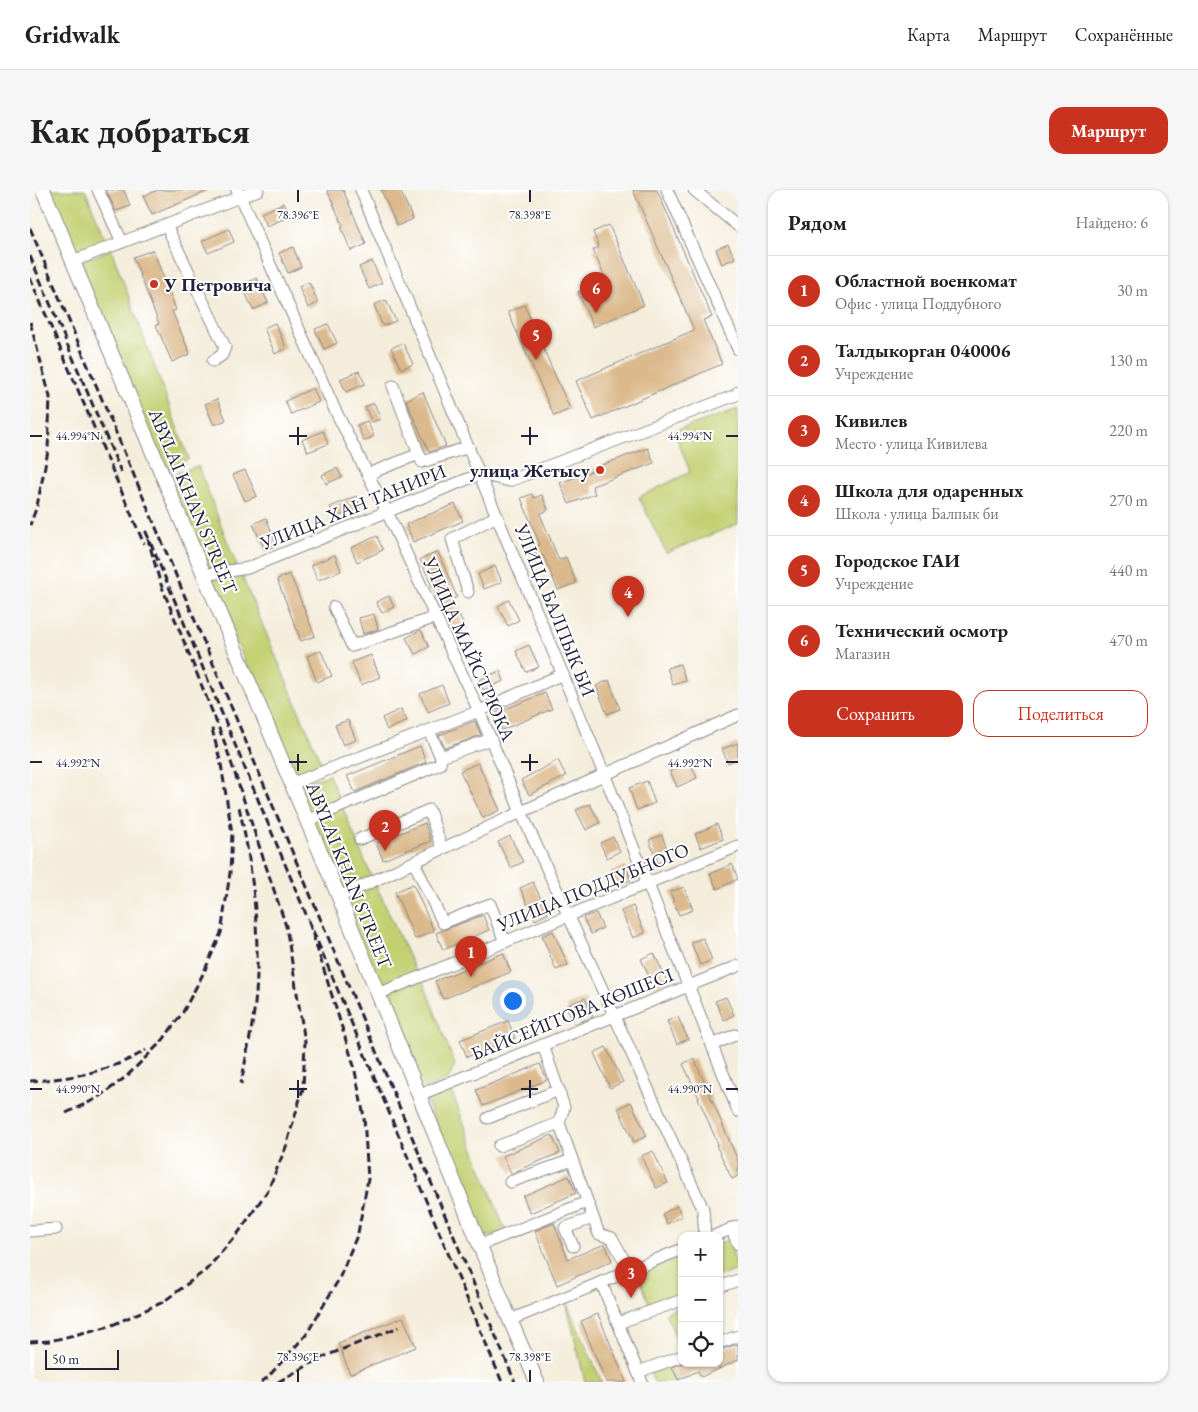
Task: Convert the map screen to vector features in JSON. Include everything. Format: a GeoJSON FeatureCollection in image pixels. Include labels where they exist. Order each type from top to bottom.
{"type":"FeatureCollection","features":[{"type":"Feature","properties":{"kind":"main road","name":"ABYLAI KHAN STREET"},"geometry":{"type":"LineString","coordinates":[[43,190],[339,897],[510,1320],[537,1382]]}},
{"type":"Feature","properties":{"kind":"street"},"geometry":{"type":"LineString","coordinates":[[98,190],[122,242]]}},
{"type":"Feature","properties":{"kind":"street"},"geometry":{"type":"LineString","coordinates":[[73,261],[166,225],[239,193],[258,190]]}},
{"type":"Feature","properties":{"kind":"street","name":"УЛИЦА БАЛПЫК БИ"},"geometry":{"type":"LineString","coordinates":[[362,190],[605,776],[738,1111]]}},
{"type":"Feature","properties":{"kind":"street"},"geometry":{"type":"LineString","coordinates":[[667,190],[738,349]]}},
{"type":"Feature","properties":{"kind":"street"},"geometry":{"type":"LineString","coordinates":[[694,190],[738,226]]}},
{"type":"Feature","properties":{"kind":"street","name":"УЛИЦА МАЙСТРЮКА"},"geometry":{"type":"LineString","coordinates":[[239,193],[335,410],[387,512],[480,711],[521,812],[703,1209],[705,1232]]}},
{"type":"Feature","properties":{"kind":"street"},"geometry":{"type":"LineString","coordinates":[[166,225],[225,346],[222,354],[213,361]]}},
{"type":"Feature","properties":{"kind":"street"},"geometry":{"type":"LineString","coordinates":[[393,386],[422,462],[469,447]]}},
{"type":"Feature","properties":{"kind":"street"},"geometry":{"type":"LineString","coordinates":[[480,474],[509,481],[736,395],[738,392]]}},
{"type":"Feature","properties":{"kind":"street"},"geometry":{"type":"LineString","coordinates":[[368,474],[419,454]]}},
{"type":"Feature","properties":{"kind":"street","name":"УЛИЦА ХАН ТАНИРИ"},"geometry":{"type":"LineString","coordinates":[[203,575],[248,568],[480,474]]}},
{"type":"Feature","properties":{"kind":"street"},"geometry":{"type":"LineString","coordinates":[[468,592],[452,539],[497,516]]}},
{"type":"Feature","properties":{"kind":"street"},"geometry":{"type":"LineString","coordinates":[[334,607],[352,646],[436,617]]}},
{"type":"Feature","properties":{"kind":"street"},"geometry":{"type":"LineString","coordinates":[[291,784],[480,711],[563,674]]}},
{"type":"Feature","properties":{"kind":"street"},"geometry":{"type":"LineString","coordinates":[[339,897],[521,812],[738,715]]}},
{"type":"Feature","properties":{"kind":"street"},"geometry":{"type":"LineString","coordinates":[[307,821],[440,764],[441,757],[429,730]]}},
{"type":"Feature","properties":{"kind":"street"},"geometry":{"type":"LineString","coordinates":[[441,757],[491,738]]}},
{"type":"Feature","properties":{"kind":"street"},"geometry":{"type":"LineString","coordinates":[[360,839],[429,810],[442,849]]}},
{"type":"Feature","properties":{"kind":"street","name":"УЛИЦА ПОДДУБНОГО"},"geometry":{"type":"LineString","coordinates":[[378,994],[738,846]]}},
{"type":"Feature","properties":{"kind":"street"},"geometry":{"type":"LineString","coordinates":[[414,862],[443,923],[490,904],[505,942]]}},
{"type":"Feature","properties":{"kind":"street","name":"БАЙСЕЙІТОВА КӨШЕСІ"},"geometry":{"type":"LineString","coordinates":[[419,1095],[738,966]]}},
{"type":"Feature","properties":{"kind":"street"},"geometry":{"type":"LineString","coordinates":[[712,1045],[735,1035]]}},
{"type":"Feature","properties":{"kind":"street"},"geometry":{"type":"LineString","coordinates":[[542,1045],[564,1106],[559,1123],[599,1234],[612,1238],[630,1271]]}},
{"type":"Feature","properties":{"kind":"street"},"geometry":{"type":"LineString","coordinates":[[488,1118],[559,1090]]}},
{"type":"Feature","properties":{"kind":"street"},"geometry":{"type":"LineString","coordinates":[[499,1146],[559,1123]]}},
{"type":"Feature","properties":{"kind":"street"},"geometry":{"type":"LineString","coordinates":[[510,1182],[572,1160]]}},
{"type":"Feature","properties":{"kind":"street"},"geometry":{"type":"LineString","coordinates":[[480,1245],[587,1202]]}},
{"type":"Feature","properties":{"kind":"street"},"geometry":{"type":"LineString","coordinates":[[573,1246],[565,1228],[593,1218]]}},
{"type":"Feature","properties":{"kind":"street"},"geometry":{"type":"LineString","coordinates":[[723,1232],[735,1227],[738,1244]]}},
{"type":"Feature","properties":{"kind":"street"},"geometry":{"type":"LineString","coordinates":[[30,1231],[56,1229]]}},
{"type":"Feature","properties":{"kind":"street"},"geometry":{"type":"LineString","coordinates":[[510,1320],[678,1251]]}},
{"type":"Feature","properties":{"kind":"street"},"geometry":{"type":"LineString","coordinates":[[723,1286],[738,1280]]}},
{"type":"Feature","properties":{"kind":"street"},"geometry":{"type":"LineString","coordinates":[[601,1282],[640,1377],[678,1358]]}},
{"type":"Feature","properties":{"kind":"street"},"geometry":{"type":"LineString","coordinates":[[618,1323],[678,1301]]}},
{"type":"Feature","properties":{"kind":"street"},"geometry":{"type":"LineString","coordinates":[[723,1342],[738,1336]]}},
{"type":"Feature","properties":{"kind":"green space"},"geometry":{"type":"Polygon","coordinates":[[[48,190],[85,190],[107,242],[73,253],[48,190]]]}},
{"type":"Feature","properties":{"kind":"green space"},"geometry":{"type":"Polygon","coordinates":[[[111,249],[189,459],[163,471],[76,264],[111,249]]]}},
{"type":"Feature","properties":{"kind":"green space"},"geometry":{"type":"Polygon","coordinates":[[[738,409],[738,524],[666,553],[639,497],[690,472],[674,431],[738,409]]]}},
{"type":"Feature","properties":{"kind":"green space"},"geometry":{"type":"Polygon","coordinates":[[[198,466],[237,566],[204,570],[166,477],[198,466]]]}},
{"type":"Feature","properties":{"kind":"green space"},"geometry":{"type":"Polygon","coordinates":[[[241,574],[322,765],[294,777],[210,579],[241,574]]]}},
{"type":"Feature","properties":{"kind":"green space"},"geometry":{"type":"Polygon","coordinates":[[[329,775],[372,878],[340,891],[296,785],[329,775]]]}},
{"type":"Feature","properties":{"kind":"green space"},"geometry":{"type":"Polygon","coordinates":[[[376,885],[416,973],[380,990],[343,900],[376,885]]]}},
{"type":"Feature","properties":{"kind":"green space"},"geometry":{"type":"Polygon","coordinates":[[[421,976],[455,1065],[448,1080],[421,1091],[381,996],[421,976]]]}},
{"type":"Feature","properties":{"kind":"green space"},"geometry":{"type":"Polygon","coordinates":[[[450,1087],[506,1232],[484,1237],[426,1100],[450,1087]]]}},
{"type":"Feature","properties":{"kind":"green space"},"geometry":{"type":"Polygon","coordinates":[[[731,1239],[736,1248],[732,1251],[738,1270],[723,1275],[723,1242],[731,1239]]]}},
{"type":"Feature","properties":{"kind":"green space"},"geometry":{"type":"Polygon","coordinates":[[[678,1258],[678,1298],[650,1306],[638,1273],[678,1258]]]}},
{"type":"Feature","properties":{"kind":"green space"},"geometry":{"type":"Polygon","coordinates":[[[566,1302],[602,1382],[585,1382],[566,1302]]]}},
{"type":"Feature","properties":{"kind":"green space"},"geometry":{"type":"Polygon","coordinates":[[[678,1308],[678,1342],[665,1313],[678,1308]]]}},
{"type":"Feature","properties":{"kind":"green space"},"geometry":{"type":"Polygon","coordinates":[[[668,1364],[677,1382],[654,1382],[650,1372],[668,1364]]]}},
{"type":"Feature","properties":{"kind":"building"},"geometry":{"type":"Polygon","coordinates":[[[106,190],[124,190],[130,206],[116,211],[106,190]]]}},
{"type":"Feature","properties":{"kind":"building"},"geometry":{"type":"Polygon","coordinates":[[[158,190],[210,190],[152,215],[143,196],[158,190]]]}},
{"type":"Feature","properties":{"kind":"building"},"geometry":{"type":"Polygon","coordinates":[[[327,190],[343,190],[366,244],[351,251],[341,227],[343,226],[327,190]]]}},
{"type":"Feature","properties":{"kind":"building"},"geometry":{"type":"Polygon","coordinates":[[[381,190],[400,190],[413,219],[397,226],[381,190]]]}},
{"type":"Feature","properties":{"kind":"building"},"geometry":{"type":"Polygon","coordinates":[[[633,190],[657,190],[712,317],[703,320],[722,364],[593,420],[576,381],[694,330],[633,190]]]}},
{"type":"Feature","properties":{"kind":"building"},"geometry":{"type":"Polygon","coordinates":[[[284,203],[290,216],[267,226],[261,213],[284,203]]]}},
{"type":"Feature","properties":{"kind":"building"},"geometry":{"type":"Polygon","coordinates":[[[609,225],[644,305],[593,327],[578,292],[606,280],[593,250],[599,247],[593,232],[609,225]]]}},
{"type":"Feature","properties":{"kind":"building"},"geometry":{"type":"Polygon","coordinates":[[[229,229],[234,242],[208,253],[202,241],[229,229]]]}},
{"type":"Feature","properties":{"kind":"building"},"geometry":{"type":"Polygon","coordinates":[[[728,244],[735,258],[722,264],[716,249],[728,244]]]}},
{"type":"Feature","properties":{"kind":"building"},"geometry":{"type":"Polygon","coordinates":[[[293,247],[301,267],[288,273],[279,253],[293,247]]]}},
{"type":"Feature","properties":{"kind":"building","name":"У Петровича"},"geometry":{"type":"Polygon","coordinates":[[[153,250],[176,310],[172,311],[190,354],[172,362],[156,325],[159,324],[133,257],[153,250]]]}},
{"type":"Feature","properties":{"kind":"building"},"geometry":{"type":"Polygon","coordinates":[[[372,261],[382,283],[369,289],[359,267],[372,261]]]}},
{"type":"Feature","properties":{"kind":"building"},"geometry":{"type":"Polygon","coordinates":[[[257,278],[268,303],[253,310],[242,285],[257,278]]]}},
{"type":"Feature","properties":{"kind":"building"},"geometry":{"type":"Polygon","coordinates":[[[309,282],[318,303],[308,308],[299,287],[309,282]]]}},
{"type":"Feature","properties":{"kind":"building"},"geometry":{"type":"Polygon","coordinates":[[[386,300],[396,321],[383,326],[374,305],[386,300]]]}},
{"type":"Feature","properties":{"kind":"building"},"geometry":{"type":"Polygon","coordinates":[[[524,305],[570,409],[554,416],[508,312],[524,305]]]}},
{"type":"Feature","properties":{"kind":"building"},"geometry":{"type":"Polygon","coordinates":[[[275,323],[286,348],[275,354],[264,328],[275,323]]]}},
{"type":"Feature","properties":{"kind":"building"},"geometry":{"type":"Polygon","coordinates":[[[328,324],[337,343],[324,349],[315,329],[328,324]]]}},
{"type":"Feature","properties":{"kind":"building"},"geometry":{"type":"Polygon","coordinates":[[[403,343],[413,364],[401,369],[391,348],[403,343]]]}},
{"type":"Feature","properties":{"kind":"building"},"geometry":{"type":"Polygon","coordinates":[[[359,371],[365,384],[346,392],[340,379],[359,371]]]}},
{"type":"Feature","properties":{"kind":"building"},"geometry":{"type":"Polygon","coordinates":[[[313,388],[319,402],[291,414],[285,401],[313,388]]]}},
{"type":"Feature","properties":{"kind":"building"},"geometry":{"type":"Polygon","coordinates":[[[423,392],[446,446],[429,452],[406,400],[423,392]]]}},
{"type":"Feature","properties":{"kind":"building"},"geometry":{"type":"Polygon","coordinates":[[[217,399],[226,420],[214,425],[205,404],[217,399]]]}},
{"type":"Feature","properties":{"kind":"building"},"geometry":{"type":"Polygon","coordinates":[[[374,403],[381,419],[372,422],[365,407],[374,403]]]}},
{"type":"Feature","properties":{"kind":"building"},"geometry":{"type":"Polygon","coordinates":[[[367,421],[374,436],[364,441],[357,425],[367,421]]]}},
{"type":"Feature","properties":{"kind":"building"},"geometry":{"type":"Polygon","coordinates":[[[323,431],[328,444],[308,452],[302,440],[323,431]]]}},
{"type":"Feature","properties":{"kind":"building"},"geometry":{"type":"Polygon","coordinates":[[[648,448],[654,463],[592,486],[595,494],[569,504],[560,483],[592,471],[591,469],[648,448]]]}},
{"type":"Feature","properties":{"kind":"building"},"geometry":{"type":"Polygon","coordinates":[[[337,468],[342,477],[326,484],[322,475],[337,468]]]}},
{"type":"Feature","properties":{"kind":"building"},"geometry":{"type":"Polygon","coordinates":[[[245,470],[257,496],[245,501],[233,475],[245,470]]]}},
{"type":"Feature","properties":{"kind":"building"},"geometry":{"type":"Polygon","coordinates":[[[532,494],[534,498],[542,495],[548,510],[540,514],[559,560],[566,557],[576,583],[558,590],[543,555],[538,557],[534,547],[540,545],[521,498],[532,494]]]}},
{"type":"Feature","properties":{"kind":"building"},"geometry":{"type":"Polygon","coordinates":[[[356,496],[361,507],[335,518],[330,507],[356,496]]]}},
{"type":"Feature","properties":{"kind":"building"},"geometry":{"type":"Polygon","coordinates":[[[455,504],[463,521],[413,542],[406,524],[455,504]]]}},
{"type":"Feature","properties":{"kind":"building"},"geometry":{"type":"Polygon","coordinates":[[[266,518],[277,545],[265,550],[253,524],[266,518]]]}},
{"type":"Feature","properties":{"kind":"building"},"geometry":{"type":"Polygon","coordinates":[[[377,536],[383,550],[357,562],[351,548],[377,536]]]}},
{"type":"Feature","properties":{"kind":"building"},"geometry":{"type":"Polygon","coordinates":[[[438,552],[457,597],[452,599],[465,628],[453,633],[420,559],[438,552]]]}},
{"type":"Feature","properties":{"kind":"building"},"geometry":{"type":"Polygon","coordinates":[[[335,555],[341,571],[318,580],[311,565],[335,555]]]}},
{"type":"Feature","properties":{"kind":"building"},"geometry":{"type":"Polygon","coordinates":[[[495,566],[502,582],[484,589],[478,574],[495,566]]]}},
{"type":"Feature","properties":{"kind":"building"},"geometry":{"type":"Polygon","coordinates":[[[290,574],[315,636],[301,641],[277,579],[290,574]]]}},
{"type":"Feature","properties":{"kind":"building"},"geometry":{"type":"Polygon","coordinates":[[[389,596],[394,607],[382,613],[376,602],[389,596]]]}},
{"type":"Feature","properties":{"kind":"building"},"geometry":{"type":"Polygon","coordinates":[[[509,600],[519,620],[508,626],[498,606],[509,600]]]}},
{"type":"Feature","properties":{"kind":"building"},"geometry":{"type":"Polygon","coordinates":[[[374,614],[378,629],[363,634],[359,618],[374,614]]]}},
{"type":"Feature","properties":{"kind":"building"},"geometry":{"type":"Polygon","coordinates":[[[421,630],[429,647],[415,654],[406,638],[421,630]]]}},
{"type":"Feature","properties":{"kind":"building"},"geometry":{"type":"Polygon","coordinates":[[[529,645],[539,667],[526,672],[516,651],[529,645]]]}},
{"type":"Feature","properties":{"kind":"building"},"geometry":{"type":"Polygon","coordinates":[[[321,651],[332,676],[317,682],[307,656],[321,651]]]}},
{"type":"Feature","properties":{"kind":"building"},"geometry":{"type":"Polygon","coordinates":[[[371,655],[380,677],[361,685],[352,662],[371,655]]]}},
{"type":"Feature","properties":{"kind":"building"},"geometry":{"type":"Polygon","coordinates":[[[680,664],[686,681],[673,685],[667,668],[680,664]]]}},
{"type":"Feature","properties":{"kind":"building"},"geometry":{"type":"Polygon","coordinates":[[[500,671],[504,681],[483,690],[479,680],[500,671]]]}},
{"type":"Feature","properties":{"kind":"building"},"geometry":{"type":"Polygon","coordinates":[[[609,680],[620,709],[607,714],[596,686],[609,680]]]}},
{"type":"Feature","properties":{"kind":"building"},"geometry":{"type":"Polygon","coordinates":[[[442,685],[449,703],[428,712],[420,694],[442,685]]]}},
{"type":"Feature","properties":{"kind":"building"},"geometry":{"type":"Polygon","coordinates":[[[545,693],[552,709],[502,730],[496,713],[545,693]]]}},
{"type":"Feature","properties":{"kind":"building"},"geometry":{"type":"Polygon","coordinates":[[[401,709],[407,721],[387,730],[382,718],[401,709]]]}},
{"type":"Feature","properties":{"kind":"building"},"geometry":{"type":"Polygon","coordinates":[[[348,720],[356,740],[343,745],[335,725],[348,720]]]}},
{"type":"Feature","properties":{"kind":"building"},"geometry":{"type":"Polygon","coordinates":[[[475,721],[481,735],[445,748],[439,735],[475,721]]]}},
{"type":"Feature","properties":{"kind":"building"},"geometry":{"type":"Polygon","coordinates":[[[738,743],[738,759],[728,763],[722,749],[738,743]]]}},
{"type":"Feature","properties":{"kind":"building"},"geometry":{"type":"Polygon","coordinates":[[[420,746],[426,762],[355,792],[347,776],[420,746]]]}},
{"type":"Feature","properties":{"kind":"building"},"geometry":{"type":"Polygon","coordinates":[[[558,760],[566,776],[529,795],[521,780],[558,760]]]}},
{"type":"Feature","properties":{"kind":"building"},"geometry":{"type":"Polygon","coordinates":[[[690,762],[697,778],[677,787],[670,771],[690,762]]]}},
{"type":"Feature","properties":{"kind":"building"},"geometry":{"type":"Polygon","coordinates":[[[478,763],[500,810],[483,818],[460,771],[478,763]]]}},
{"type":"Feature","properties":{"kind":"building"},"geometry":{"type":"Polygon","coordinates":[[[647,781],[655,803],[637,810],[629,788],[647,781]]]}},
{"type":"Feature","properties":{"kind":"building"},"geometry":{"type":"Polygon","coordinates":[[[590,804],[600,823],[586,830],[576,810],[590,804]]]}},
{"type":"Feature","properties":{"kind":"building"},"geometry":{"type":"Polygon","coordinates":[[[425,823],[431,841],[383,860],[376,843],[425,823]]]}},
{"type":"Feature","properties":{"kind":"building"},"geometry":{"type":"Polygon","coordinates":[[[717,824],[723,839],[701,848],[695,834],[717,824]]]}},
{"type":"Feature","properties":{"kind":"building"},"geometry":{"type":"Polygon","coordinates":[[[662,835],[670,858],[658,863],[649,840],[662,835]]]}},
{"type":"Feature","properties":{"kind":"building"},"geometry":{"type":"Polygon","coordinates":[[[510,836],[523,862],[511,868],[498,842],[510,836]]]}},
{"type":"Feature","properties":{"kind":"building"},"geometry":{"type":"Polygon","coordinates":[[[613,837],[620,851],[607,858],[600,843],[613,837]]]}},
{"type":"Feature","properties":{"kind":"building"},"geometry":{"type":"Polygon","coordinates":[[[732,864],[738,879],[717,889],[710,874],[732,864]]]}},
{"type":"Feature","properties":{"kind":"building"},"geometry":{"type":"Polygon","coordinates":[[[625,866],[631,880],[616,886],[610,873],[625,866]]]}},
{"type":"Feature","properties":{"kind":"building"},"geometry":{"type":"Polygon","coordinates":[[[533,882],[548,914],[535,920],[520,888],[533,882]]]}},
{"type":"Feature","properties":{"kind":"building"},"geometry":{"type":"Polygon","coordinates":[[[413,884],[434,931],[415,939],[395,892],[413,884]]]}},
{"type":"Feature","properties":{"kind":"building"},"geometry":{"type":"Polygon","coordinates":[[[684,887],[693,910],[679,915],[670,892],[684,887]]]}},
{"type":"Feature","properties":{"kind":"building"},"geometry":{"type":"Polygon","coordinates":[[[633,906],[645,933],[633,938],[621,911],[633,906]]]}},
{"type":"Feature","properties":{"kind":"building"},"geometry":{"type":"Polygon","coordinates":[[[596,913],[603,928],[591,934],[583,918],[596,913]]]}},
{"type":"Feature","properties":{"kind":"building"},"geometry":{"type":"Polygon","coordinates":[[[483,915],[489,930],[443,950],[436,933],[483,915]]]}},
{"type":"Feature","properties":{"kind":"building"},"geometry":{"type":"Polygon","coordinates":[[[553,931],[568,965],[556,970],[542,936],[553,931]]]}},
{"type":"Feature","properties":{"kind":"building"},"geometry":{"type":"Polygon","coordinates":[[[703,938],[712,960],[700,965],[691,942],[703,938]]]}},
{"type":"Feature","properties":{"kind":"building"},"geometry":{"type":"Polygon","coordinates":[[[503,953],[511,972],[443,999],[435,981],[503,953]]]}},
{"type":"Feature","properties":{"kind":"building"},"geometry":{"type":"Polygon","coordinates":[[[654,953],[667,981],[654,987],[641,959],[654,953]]]}},
{"type":"Feature","properties":{"kind":"building"},"geometry":{"type":"Polygon","coordinates":[[[726,997],[734,1015],[724,1020],[715,1001],[726,997]]]}},
{"type":"Feature","properties":{"kind":"building"},"geometry":{"type":"Polygon","coordinates":[[[585,998],[593,1017],[574,1024],[566,1006],[585,998]]]}},
{"type":"Feature","properties":{"kind":"building"},"geometry":{"type":"Polygon","coordinates":[[[678,1017],[688,1039],[677,1044],[667,1021],[678,1017]]]}},
{"type":"Feature","properties":{"kind":"building"},"geometry":{"type":"Polygon","coordinates":[[[508,1021],[515,1038],[467,1057],[460,1040],[508,1021]]]}},
{"type":"Feature","properties":{"kind":"building"},"geometry":{"type":"Polygon","coordinates":[[[606,1047],[623,1082],[610,1088],[594,1053],[606,1047]]]}},
{"type":"Feature","properties":{"kind":"building"},"geometry":{"type":"Polygon","coordinates":[[[694,1058],[738,1161],[738,1176],[732,1179],[683,1064],[694,1058]]]}},
{"type":"Feature","properties":{"kind":"building"},"geometry":{"type":"Polygon","coordinates":[[[540,1064],[547,1080],[483,1106],[476,1090],[540,1064]]]}},
{"type":"Feature","properties":{"kind":"building"},"geometry":{"type":"Polygon","coordinates":[[[631,1102],[647,1136],[634,1142],[618,1108],[631,1102]]]}},
{"type":"Feature","properties":{"kind":"building"},"geometry":{"type":"Polygon","coordinates":[[[552,1135],[560,1153],[511,1173],[503,1156],[552,1135]]]}},
{"type":"Feature","properties":{"kind":"building"},"geometry":{"type":"Polygon","coordinates":[[[653,1151],[668,1183],[656,1188],[641,1156],[653,1151]]]}},
{"type":"Feature","properties":{"kind":"building"},"geometry":{"type":"Polygon","coordinates":[[[569,1176],[576,1193],[530,1213],[523,1196],[569,1176]]]}},
{"type":"Feature","properties":{"kind":"building"},"geometry":{"type":"Polygon","coordinates":[[[677,1206],[682,1216],[667,1224],[662,1214],[677,1206]]]}},
{"type":"Feature","properties":{"kind":"building"},"geometry":{"type":"Polygon","coordinates":[[[554,1223],[568,1259],[605,1244],[612,1261],[557,1285],[535,1231],[554,1223]]]}},
{"type":"Feature","properties":{"kind":"building"},"geometry":{"type":"Polygon","coordinates":[[[598,1314],[626,1382],[606,1382],[581,1321],[598,1314]]]}},
{"type":"Feature","properties":{"kind":"building"},"geometry":{"type":"Polygon","coordinates":[[[403,1317],[416,1347],[350,1374],[338,1343],[403,1317]]]}},
{"type":"Feature","properties":{"kind":"building"},"geometry":{"type":"Polygon","coordinates":[[[738,1344],[738,1360],[723,1367],[723,1349],[738,1344]]]}},
{"type":"Feature","properties":{"kind":"building"},"geometry":{"type":"Polygon","coordinates":[[[678,1365],[678,1367],[723,1367],[701,1377],[698,1371],[678,1380],[672,1367],[678,1365]]]}},
{"type":"Feature","properties":{"kind":"railway"},"geometry":{"type":"LineString","coordinates":[[30,228],[515,1382]]}},
{"type":"Feature","properties":{"kind":"railway"},"geometry":{"type":"LineString","coordinates":[[30,256],[121,472]]}},
{"type":"Feature","properties":{"kind":"railway"},"geometry":{"type":"LineString","coordinates":[[30,278],[144,544]]}},
{"type":"Feature","properties":{"kind":"railway"},"geometry":{"type":"LineString","coordinates":[[30,322],[50,397],[48,451],[37,506],[30,525]]}},
{"type":"Feature","properties":{"kind":"railway"},"geometry":{"type":"LineString","coordinates":[[30,1342],[50,1341],[110,1326],[163,1302],[206,1270],[239,1232],[268,1190],[286,1147],[303,1088],[305,1042],[286,926],[224,741],[160,582],[146,532],[308,919]]}},
{"type":"Feature","properties":{"kind":"railway"},"geometry":{"type":"LineString","coordinates":[[66,1113],[98,1098],[127,1076],[163,1040],[183,1012],[204,972],[221,933],[230,873],[232,833],[221,764],[211,725]]}},
{"type":"Feature","properties":{"kind":"railway"},"geometry":{"type":"LineString","coordinates":[[239,807],[253,888],[257,950],[257,985],[252,1027],[241,1084]]}},
{"type":"Feature","properties":{"kind":"railway"},"geometry":{"type":"LineString","coordinates":[[261,1382],[267,1378],[306,1335],[339,1279],[358,1233],[368,1179],[364,1117],[354,1066],[308,919],[502,1382]]}},
{"type":"Feature","properties":{"kind":"railway"},"geometry":{"type":"LineString","coordinates":[[30,1081],[75,1076],[105,1069],[146,1050]]}},
{"type":"Feature","properties":{"kind":"railway"},"geometry":{"type":"LineString","coordinates":[[278,1382],[323,1357],[399,1327]]}},
{"type":"Feature","properties":{"kind":"place","name":"У Петровича"},"geometry":{"type":"Point","coordinates":[154,284]}},
{"type":"Feature","properties":{"kind":"place","name":"Технический осмотр"},"geometry":{"type":"Point","coordinates":[596,313]}},
{"type":"Feature","properties":{"kind":"place","name":"Городское ГАИ"},"geometry":{"type":"Point","coordinates":[536,360]}},
{"type":"Feature","properties":{"kind":"place","name":"улица Жетысу"},"geometry":{"type":"Point","coordinates":[600,470]}},
{"type":"Feature","properties":{"kind":"place","name":"Школа для одаренных"},"geometry":{"type":"Point","coordinates":[628,617]}},
{"type":"Feature","properties":{"kind":"place","name":"Талдыкорган 040006"},"geometry":{"type":"Point","coordinates":[385,851]}},
{"type":"Feature","properties":{"kind":"place","name":"Областной военкомат"},"geometry":{"type":"Point","coordinates":[471,977]}},
{"type":"Feature","properties":{"kind":"place","name":"Кивилев"},"geometry":{"type":"Point","coordinates":[631,1298]}}]}
